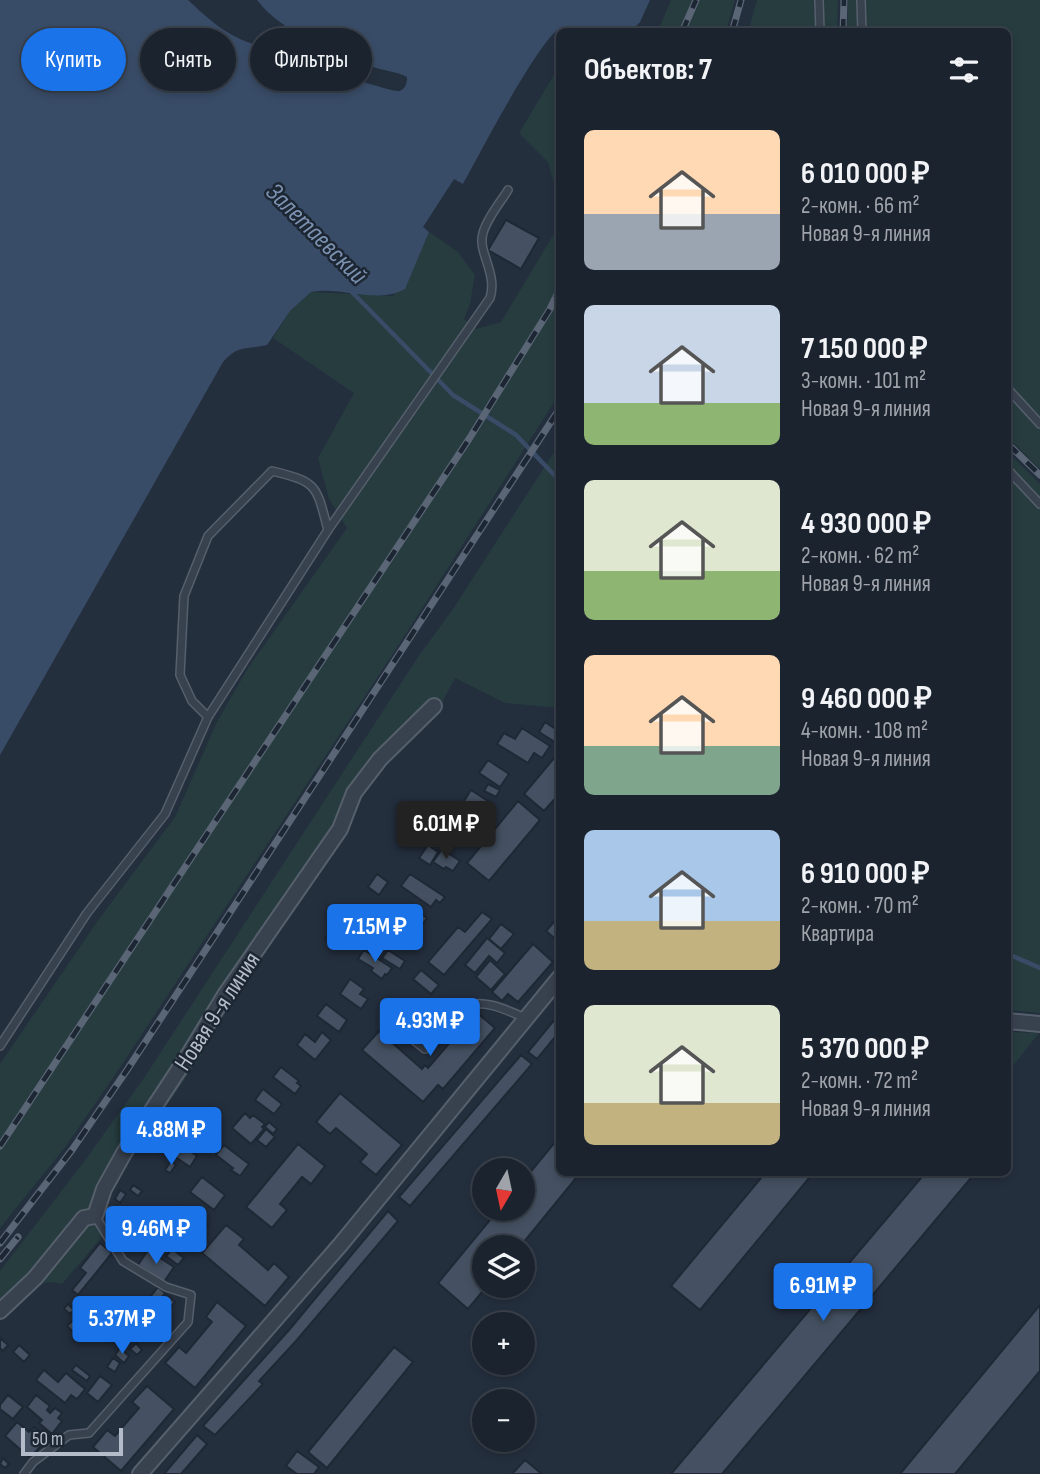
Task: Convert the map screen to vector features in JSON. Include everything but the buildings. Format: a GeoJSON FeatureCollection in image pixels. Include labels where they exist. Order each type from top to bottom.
{"type":"FeatureCollection","features":[{"type":"Feature","properties":{"kind":"street","name":"Новая 9-я линия"},"geometry":{"type":"LineString","coordinates":[[95,1216],[104,1189],[124,1153],[225,995],[340,829],[354,793],[380,758],[434,706]]}},
{"type":"Feature","properties":{"kind":"street"},"geometry":{"type":"LineString","coordinates":[[140,1474],[341,1244],[556,982]]}},
{"type":"Feature","properties":{"kind":"street"},"geometry":{"type":"LineString","coordinates":[[1011,1021],[1040,1024]]}},
{"type":"Feature","properties":{"kind":"street"},"geometry":{"type":"LineString","coordinates":[[0,1311],[35,1278],[84,1218],[95,1216]]}},
{"type":"Feature","properties":{"kind":"lane"},"geometry":{"type":"LineString","coordinates":[[818,0],[820,28]]}},
{"type":"Feature","properties":{"kind":"lane"},"geometry":{"type":"LineString","coordinates":[[861,0],[862,28]]}},
{"type":"Feature","properties":{"kind":"lane"},"geometry":{"type":"LineString","coordinates":[[0,1045],[87,913],[165,814],[208,718],[328,530],[490,298],[492,278],[483,245],[483,232],[508,190]]}},
{"type":"Feature","properties":{"kind":"lane"},"geometry":{"type":"LineString","coordinates":[[1011,392],[1040,424]]}},
{"type":"Feature","properties":{"kind":"lane"},"geometry":{"type":"LineString","coordinates":[[208,718],[192,701],[180,676],[184,596],[208,536],[272,471],[304,478],[318,494],[328,530]]}},
{"type":"Feature","properties":{"kind":"lane"},"geometry":{"type":"LineString","coordinates":[[1011,473],[1040,504]]}},
{"type":"Feature","properties":{"kind":"lane"},"geometry":{"type":"LineString","coordinates":[[396,1026],[425,1049],[455,1011],[478,1003],[503,1007],[526,1018]]}},
{"type":"Feature","properties":{"kind":"lane"},"geometry":{"type":"LineString","coordinates":[[24,1474],[33,1462],[69,1435],[89,1433],[188,1322],[191,1295],[166,1287],[123,1261],[95,1216]]}},
{"type":"Feature","properties":{"kind":"green space"},"geometry":{"type":"Polygon","coordinates":[[[671,0],[735,0],[727,28],[659,28],[671,0]]]}},
{"type":"Feature","properties":{"kind":"green space"},"geometry":{"type":"Polygon","coordinates":[[[757,0],[838,0],[837,28],[749,28],[757,0]]]}},
{"type":"Feature","properties":{"kind":"green space"},"geometry":{"type":"Polygon","coordinates":[[[848,0],[1040,0],[1040,469],[1011,440],[1011,28],[847,28],[848,0]]]}},
{"type":"Feature","properties":{"kind":"green space"},"geometry":{"type":"Polygon","coordinates":[[[556,72],[556,191],[548,162],[519,133],[556,72]]]}},
{"type":"Feature","properties":{"kind":"green space"},"geometry":{"type":"Polygon","coordinates":[[[556,231],[556,399],[398,646],[121,1066],[66,1146],[0,1228],[0,1064],[99,919],[175,817],[217,722],[248,668],[347,528],[329,499],[318,458],[354,393],[273,338],[290,311],[311,292],[393,296],[429,232],[458,252],[475,275],[470,304],[464,319],[476,329],[501,322],[556,231]]]}},
{"type":"Feature","properties":{"kind":"green space"},"geometry":{"type":"Polygon","coordinates":[[[556,449],[556,708],[505,703],[455,678],[439,708],[404,740],[364,789],[346,830],[309,890],[231,999],[202,1054],[109,1190],[96,1224],[103,1236],[62,1284],[52,1282],[34,1286],[0,1317],[0,1271],[144,1078],[418,657],[453,609],[556,449]]]}},
{"type":"Feature","properties":{"kind":"green space"},"geometry":{"type":"Polygon","coordinates":[[[1011,455],[1040,484],[1040,1013],[1011,1010],[1011,455]]]}},
{"type":"Feature","properties":{"kind":"green space"},"geometry":{"type":"Polygon","coordinates":[[[1011,1032],[1039,1033],[1011,1068],[1011,1032]]]}},
{"type":"Feature","properties":{"kind":"water"},"geometry":{"type":"Polygon","coordinates":[[[0,0],[188,0],[221,28],[140,28],[140,91],[236,91],[236,37],[250,43],[250,91],[372,91],[372,84],[400,91],[406,85],[407,77],[372,66],[372,28],[289,28],[257,0],[650,0],[640,22],[634,28],[556,28],[556,32],[525,74],[463,184],[454,179],[423,227],[429,232],[405,289],[382,295],[311,292],[290,311],[267,345],[238,350],[223,362],[0,755],[0,0]]]}},
{"type":"Feature","properties":{"kind":"waterway","name":"Залетаевский"},"geometry":{"type":"LineString","coordinates":[[350,290],[453,395],[516,435],[556,477]]}},
{"type":"Feature","properties":{"kind":"waterway","name":"Залетаевский"},"geometry":{"type":"LineString","coordinates":[[1011,955],[1040,968]]}},
{"type":"Feature","properties":{"kind":"railway"},"geometry":{"type":"LineString","coordinates":[[684,28],[696,0]]}},
{"type":"Feature","properties":{"kind":"railway"},"geometry":{"type":"LineString","coordinates":[[733,28],[741,0]]}},
{"type":"Feature","properties":{"kind":"railway"},"geometry":{"type":"LineString","coordinates":[[843,28],[844,0]]}},
{"type":"Feature","properties":{"kind":"railway"},"geometry":{"type":"LineString","coordinates":[[0,1146],[469,439],[556,296]]}},
{"type":"Feature","properties":{"kind":"railway"},"geometry":{"type":"LineString","coordinates":[[0,1243],[72,1150],[127,1070],[556,414]]}},
{"type":"Feature","properties":{"kind":"railway"},"geometry":{"type":"LineString","coordinates":[[1011,447],[1040,475]]}},
{"type":"Feature","properties":{"kind":"railway"},"geometry":{"type":"LineString","coordinates":[[0,1259],[18,1237]]}}]}
